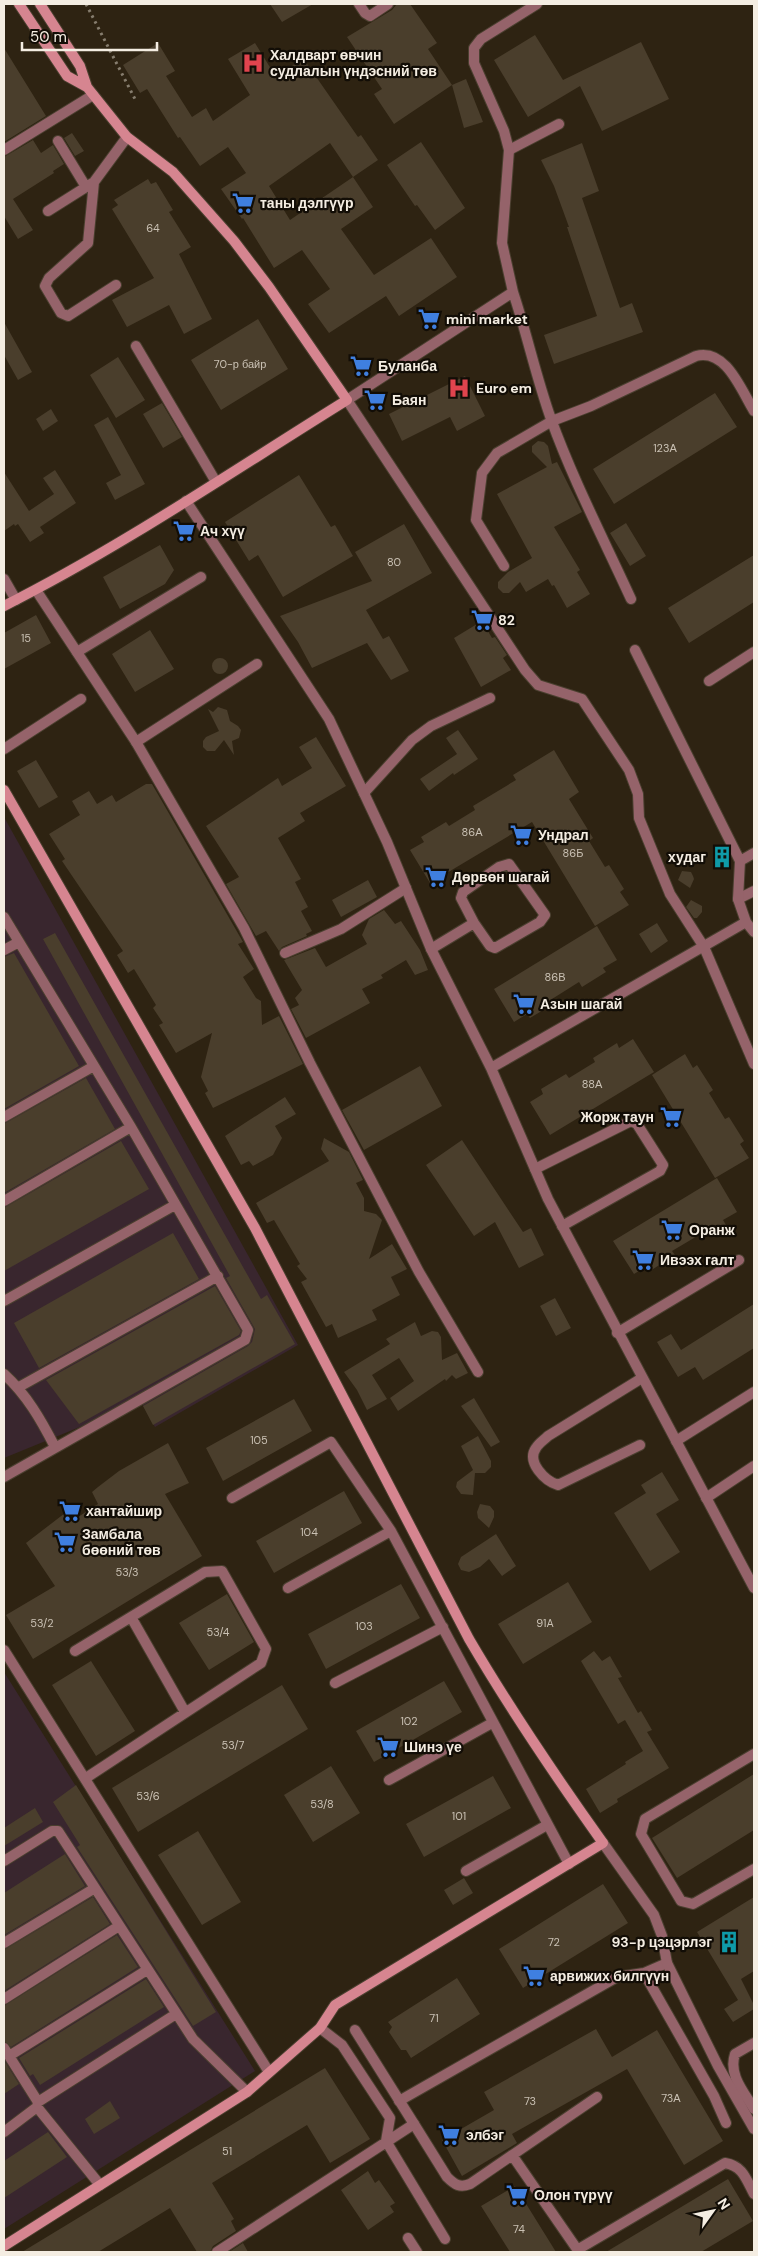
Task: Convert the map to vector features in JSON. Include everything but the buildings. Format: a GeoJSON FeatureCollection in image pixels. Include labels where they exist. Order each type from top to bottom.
{"type":"FeatureCollection","features":[{"type":"Feature","properties":{"kind":"street"},"geometry":{"type":"LineString","coordinates":[[19,4],[67,76],[90,91]]}},
{"type":"Feature","properties":{"kind":"street"},"geometry":{"type":"LineString","coordinates":[[40,4],[80,66],[90,91],[127,137],[173,172],[234,242],[269,287],[347,400],[526,670],[538,685],[582,699],[629,770],[638,794],[639,818],[670,894],[704,947],[754,1064]]}},
{"type":"Feature","properties":{"kind":"street"},"geometry":{"type":"LineString","coordinates":[[359,4],[364,13],[370,16],[388,4]]}},
{"type":"Feature","properties":{"kind":"street"},"geometry":{"type":"LineString","coordinates":[[537,4],[481,40],[474,48],[473,58],[476,69],[496,110],[509,150],[502,243],[513,292],[523,321],[537,379],[552,421],[631,599]]}},
{"type":"Feature","properties":{"kind":"street"},"geometry":{"type":"LineString","coordinates":[[4,150],[90,91]]}},
{"type":"Feature","properties":{"kind":"street"},"geometry":{"type":"LineString","coordinates":[[509,150],[559,124]]}},
{"type":"Feature","properties":{"kind":"street"},"geometry":{"type":"LineString","coordinates":[[48,211],[90,185],[127,137]]}},
{"type":"Feature","properties":{"kind":"street"},"geometry":{"type":"LineString","coordinates":[[58,141],[90,185],[88,243],[49,278],[45,286],[61,313],[68,316],[116,285]]}},
{"type":"Feature","properties":{"kind":"street"},"geometry":{"type":"LineString","coordinates":[[4,606],[36,590],[186,502],[513,292]]}},
{"type":"Feature","properties":{"kind":"street"},"geometry":{"type":"LineString","coordinates":[[136,346],[216,482]]}},
{"type":"Feature","properties":{"kind":"street"},"geometry":{"type":"LineString","coordinates":[[504,566],[476,520],[482,473],[497,454],[552,421],[591,406],[704,354],[714,356],[724,365],[754,411]]}},
{"type":"Feature","properties":{"kind":"street"},"geometry":{"type":"LineString","coordinates":[[186,502],[329,719],[364,793],[431,949],[491,1068],[562,1226],[617,1333],[754,1588]]}},
{"type":"Feature","properties":{"kind":"street"},"geometry":{"type":"LineString","coordinates":[[77,652],[201,577]]}},
{"type":"Feature","properties":{"kind":"street"},"geometry":{"type":"LineString","coordinates":[[4,579],[16,600]]}},
{"type":"Feature","properties":{"kind":"street"},"geometry":{"type":"LineString","coordinates":[[36,590],[136,742],[244,928],[319,1080],[420,1272],[478,1372]]}},
{"type":"Feature","properties":{"kind":"street"},"geometry":{"type":"LineString","coordinates":[[635,650],[740,862],[738,899],[746,922],[754,932]]}},
{"type":"Feature","properties":{"kind":"street"},"geometry":{"type":"LineString","coordinates":[[709,681],[754,652]]}},
{"type":"Feature","properties":{"kind":"street"},"geometry":{"type":"LineString","coordinates":[[136,742],[257,664]]}},
{"type":"Feature","properties":{"kind":"street"},"geometry":{"type":"LineString","coordinates":[[364,793],[412,740],[431,726],[490,698]]}},
{"type":"Feature","properties":{"kind":"street"},"geometry":{"type":"LineString","coordinates":[[4,749],[81,700]]}},
{"type":"Feature","properties":{"kind":"street"},"geometry":{"type":"LineString","coordinates":[[4,790],[255,1228],[469,1639],[500,1692],[543,1758],[654,1915],[662,1936],[667,1963],[718,2066],[754,2130]]}},
{"type":"Feature","properties":{"kind":"street"},"geometry":{"type":"LineString","coordinates":[[740,862],[754,853]]}},
{"type":"Feature","properties":{"kind":"street"},"geometry":{"type":"LineString","coordinates":[[509,864],[545,915],[540,922],[495,948],[490,946],[474,924],[461,898],[463,892],[499,867],[509,864]]}},
{"type":"Feature","properties":{"kind":"street"},"geometry":{"type":"LineString","coordinates":[[285,953],[341,929],[406,888]]}},
{"type":"Feature","properties":{"kind":"street"},"geometry":{"type":"LineString","coordinates":[[738,899],[754,891]]}},
{"type":"Feature","properties":{"kind":"street"},"geometry":{"type":"LineString","coordinates":[[4,917],[94,1066],[248,1330],[244,1340],[4,1477]]}},
{"type":"Feature","properties":{"kind":"street"},"geometry":{"type":"LineString","coordinates":[[491,1068],[746,922]]}},
{"type":"Feature","properties":{"kind":"street"},"geometry":{"type":"LineString","coordinates":[[431,949],[474,924]]}},
{"type":"Feature","properties":{"kind":"street"},"geometry":{"type":"LineString","coordinates":[[4,950],[19,942]]}},
{"type":"Feature","properties":{"kind":"street"},"geometry":{"type":"LineString","coordinates":[[4,1117],[94,1066]]}},
{"type":"Feature","properties":{"kind":"street"},"geometry":{"type":"LineString","coordinates":[[535,1169],[631,1121],[637,1124],[663,1165],[660,1170],[562,1226]]}},
{"type":"Feature","properties":{"kind":"street"},"geometry":{"type":"LineString","coordinates":[[4,1202],[130,1127]]}},
{"type":"Feature","properties":{"kind":"street"},"geometry":{"type":"LineString","coordinates":[[4,1301],[175,1205]]}},
{"type":"Feature","properties":{"kind":"street"},"geometry":{"type":"LineString","coordinates":[[617,1333],[739,1260]]}},
{"type":"Feature","properties":{"kind":"street"},"geometry":{"type":"LineString","coordinates":[[18,1388],[218,1276]]}},
{"type":"Feature","properties":{"kind":"street"},"geometry":{"type":"LineString","coordinates":[[4,1374],[18,1388],[40,1420],[55,1447]]}},
{"type":"Feature","properties":{"kind":"street"},"geometry":{"type":"LineString","coordinates":[[640,1445],[558,1485],[550,1482],[537,1468],[532,1457],[536,1448],[548,1436],[642,1378]]}},
{"type":"Feature","properties":{"kind":"street"},"geometry":{"type":"LineString","coordinates":[[676,1441],[754,1392]]}},
{"type":"Feature","properties":{"kind":"street"},"geometry":{"type":"LineString","coordinates":[[232,1498],[331,1442],[391,1531],[569,1864]]}},
{"type":"Feature","properties":{"kind":"street"},"geometry":{"type":"LineString","coordinates":[[706,1498],[754,1466]]}},
{"type":"Feature","properties":{"kind":"street"},"geometry":{"type":"LineString","coordinates":[[288,1588],[391,1531]]}},
{"type":"Feature","properties":{"kind":"street"},"geometry":{"type":"LineString","coordinates":[[75,1651],[205,1572],[222,1571],[266,1649],[261,1663],[86,1778]]}},
{"type":"Feature","properties":{"kind":"street"},"geometry":{"type":"LineString","coordinates":[[131,1617],[185,1712]]}},
{"type":"Feature","properties":{"kind":"street"},"geometry":{"type":"LineString","coordinates":[[335,1683],[443,1627]]}},
{"type":"Feature","properties":{"kind":"street"},"geometry":{"type":"LineString","coordinates":[[4,1650],[269,2072]]}},
{"type":"Feature","properties":{"kind":"street"},"geometry":{"type":"LineString","coordinates":[[389,1780],[492,1723]]}},
{"type":"Feature","properties":{"kind":"street"},"geometry":{"type":"LineString","coordinates":[[754,1754],[645,1819],[641,1834],[681,1901],[693,1904],[754,1870]]}},
{"type":"Feature","properties":{"kind":"street"},"geometry":{"type":"LineString","coordinates":[[466,1871],[547,1825]]}},
{"type":"Feature","properties":{"kind":"street"},"geometry":{"type":"LineString","coordinates":[[4,1861],[52,1831],[58,1831],[192,2039],[248,2092]]}},
{"type":"Feature","properties":{"kind":"street"},"geometry":{"type":"LineString","coordinates":[[4,2246],[248,2092],[320,2028],[334,2005],[603,1843]]}},
{"type":"Feature","properties":{"kind":"street"},"geometry":{"type":"LineString","coordinates":[[4,1943],[95,1888]]}},
{"type":"Feature","properties":{"kind":"street"},"geometry":{"type":"LineString","coordinates":[[4,1999],[119,1926]]}},
{"type":"Feature","properties":{"kind":"street"},"geometry":{"type":"LineString","coordinates":[[398,2101],[617,1977],[644,1973],[667,1963]]}},
{"type":"Feature","properties":{"kind":"street"},"geometry":{"type":"LineString","coordinates":[[100,2185],[37,2104],[6,2052],[147,1970]]}},
{"type":"Feature","properties":{"kind":"street"},"geometry":{"type":"LineString","coordinates":[[644,1973],[714,2096],[726,2123]]}},
{"type":"Feature","properties":{"kind":"street"},"geometry":{"type":"LineString","coordinates":[[4,2132],[37,2104],[176,2014]]}},
{"type":"Feature","properties":{"kind":"street"},"geometry":{"type":"LineString","coordinates":[[320,2028],[342,2045],[390,2118],[386,2141],[445,2239]]}},
{"type":"Feature","properties":{"kind":"street"},"geometry":{"type":"LineString","coordinates":[[355,2030],[398,2101],[448,2177],[455,2184],[462,2187],[470,2184],[597,2097]]}},
{"type":"Feature","properties":{"kind":"street"},"geometry":{"type":"LineString","coordinates":[[754,2043],[735,2054],[733,2062],[735,2077],[754,2109]]}},
{"type":"Feature","properties":{"kind":"street"},"geometry":{"type":"LineString","coordinates":[[217,2252],[414,2124]]}},
{"type":"Feature","properties":{"kind":"street"},"geometry":{"type":"LineString","coordinates":[[512,2155],[578,2251],[724,2163],[733,2164],[742,2169],[754,2194]]}},
{"type":"Feature","properties":{"kind":"street"},"geometry":{"type":"LineString","coordinates":[[408,2238],[417,2252]]}},
{"type":"Feature","properties":{"kind":"path"},"geometry":{"type":"LineString","coordinates":[[86,4],[136,100]]}},
{"type":"Feature","properties":{"kind":"shaded area"},"geometry":{"type":"Polygon","coordinates":[[[4,817],[298,1345],[155,1427],[141,1402],[4,1458],[4,817]]]}},
{"type":"Feature","properties":{"kind":"shaded area"},"geometry":{"type":"Polygon","coordinates":[[[4,1672],[255,2071],[4,2229],[4,1672]]]}},
{"type":"Feature","properties":{"kind":"place","name":"Халдварт өвчин судлалын үндэсний төв"},"geometry":{"type":"Point","coordinates":[253,63]}},
{"type":"Feature","properties":{"kind":"place","name":"таны дэлгүүр"},"geometry":{"type":"Point","coordinates":[243,203]}},
{"type":"Feature","properties":{"kind":"place","name":"mini market"},"geometry":{"type":"Point","coordinates":[429,319]}},
{"type":"Feature","properties":{"kind":"place","name":"Буланба"},"geometry":{"type":"Point","coordinates":[361,366]}},
{"type":"Feature","properties":{"kind":"place","name":"Euro em"},"geometry":{"type":"Point","coordinates":[459,388]}},
{"type":"Feature","properties":{"kind":"place","name":"Баян"},"geometry":{"type":"Point","coordinates":[375,400]}},
{"type":"Feature","properties":{"kind":"place","name":"Ач хүү"},"geometry":{"type":"Point","coordinates":[184,531]}},
{"type":"Feature","properties":{"kind":"place","name":"82"},"geometry":{"type":"Point","coordinates":[482,620]}},
{"type":"Feature","properties":{"kind":"place","name":"Ундрал"},"geometry":{"type":"Point","coordinates":[521,835]}},
{"type":"Feature","properties":{"kind":"place","name":"худаг"},"geometry":{"type":"Point","coordinates":[722,857]}},
{"type":"Feature","properties":{"kind":"place","name":"Дөрвөн шагай"},"geometry":{"type":"Point","coordinates":[436,877]}},
{"type":"Feature","properties":{"kind":"place","name":"Азын шагай"},"geometry":{"type":"Point","coordinates":[524,1004]}},
{"type":"Feature","properties":{"kind":"place","name":"Жорж таун"},"geometry":{"type":"Point","coordinates":[671,1117]}},
{"type":"Feature","properties":{"kind":"place","name":"Оранж"},"geometry":{"type":"Point","coordinates":[672,1230]}},
{"type":"Feature","properties":{"kind":"place","name":"Ивээх галт"},"geometry":{"type":"Point","coordinates":[643,1260]}},
{"type":"Feature","properties":{"kind":"place","name":"хантайшир"},"geometry":{"type":"Point","coordinates":[70,1511]}},
{"type":"Feature","properties":{"kind":"place","name":"Замбала бөөний төв"},"geometry":{"type":"Point","coordinates":[65,1542]}},
{"type":"Feature","properties":{"kind":"place","name":"Шинэ үе"},"geometry":{"type":"Point","coordinates":[388,1747]}},
{"type":"Feature","properties":{"kind":"place","name":"93-р цэцэрлэг"},"geometry":{"type":"Point","coordinates":[729,1942]}},
{"type":"Feature","properties":{"kind":"place","name":"арвижих билгүүн"},"geometry":{"type":"Point","coordinates":[534,1976]}},
{"type":"Feature","properties":{"kind":"place","name":"элбэг"},"geometry":{"type":"Point","coordinates":[449,2135]}},
{"type":"Feature","properties":{"kind":"place","name":"Олон түрүү"},"geometry":{"type":"Point","coordinates":[517,2195]}}]}
